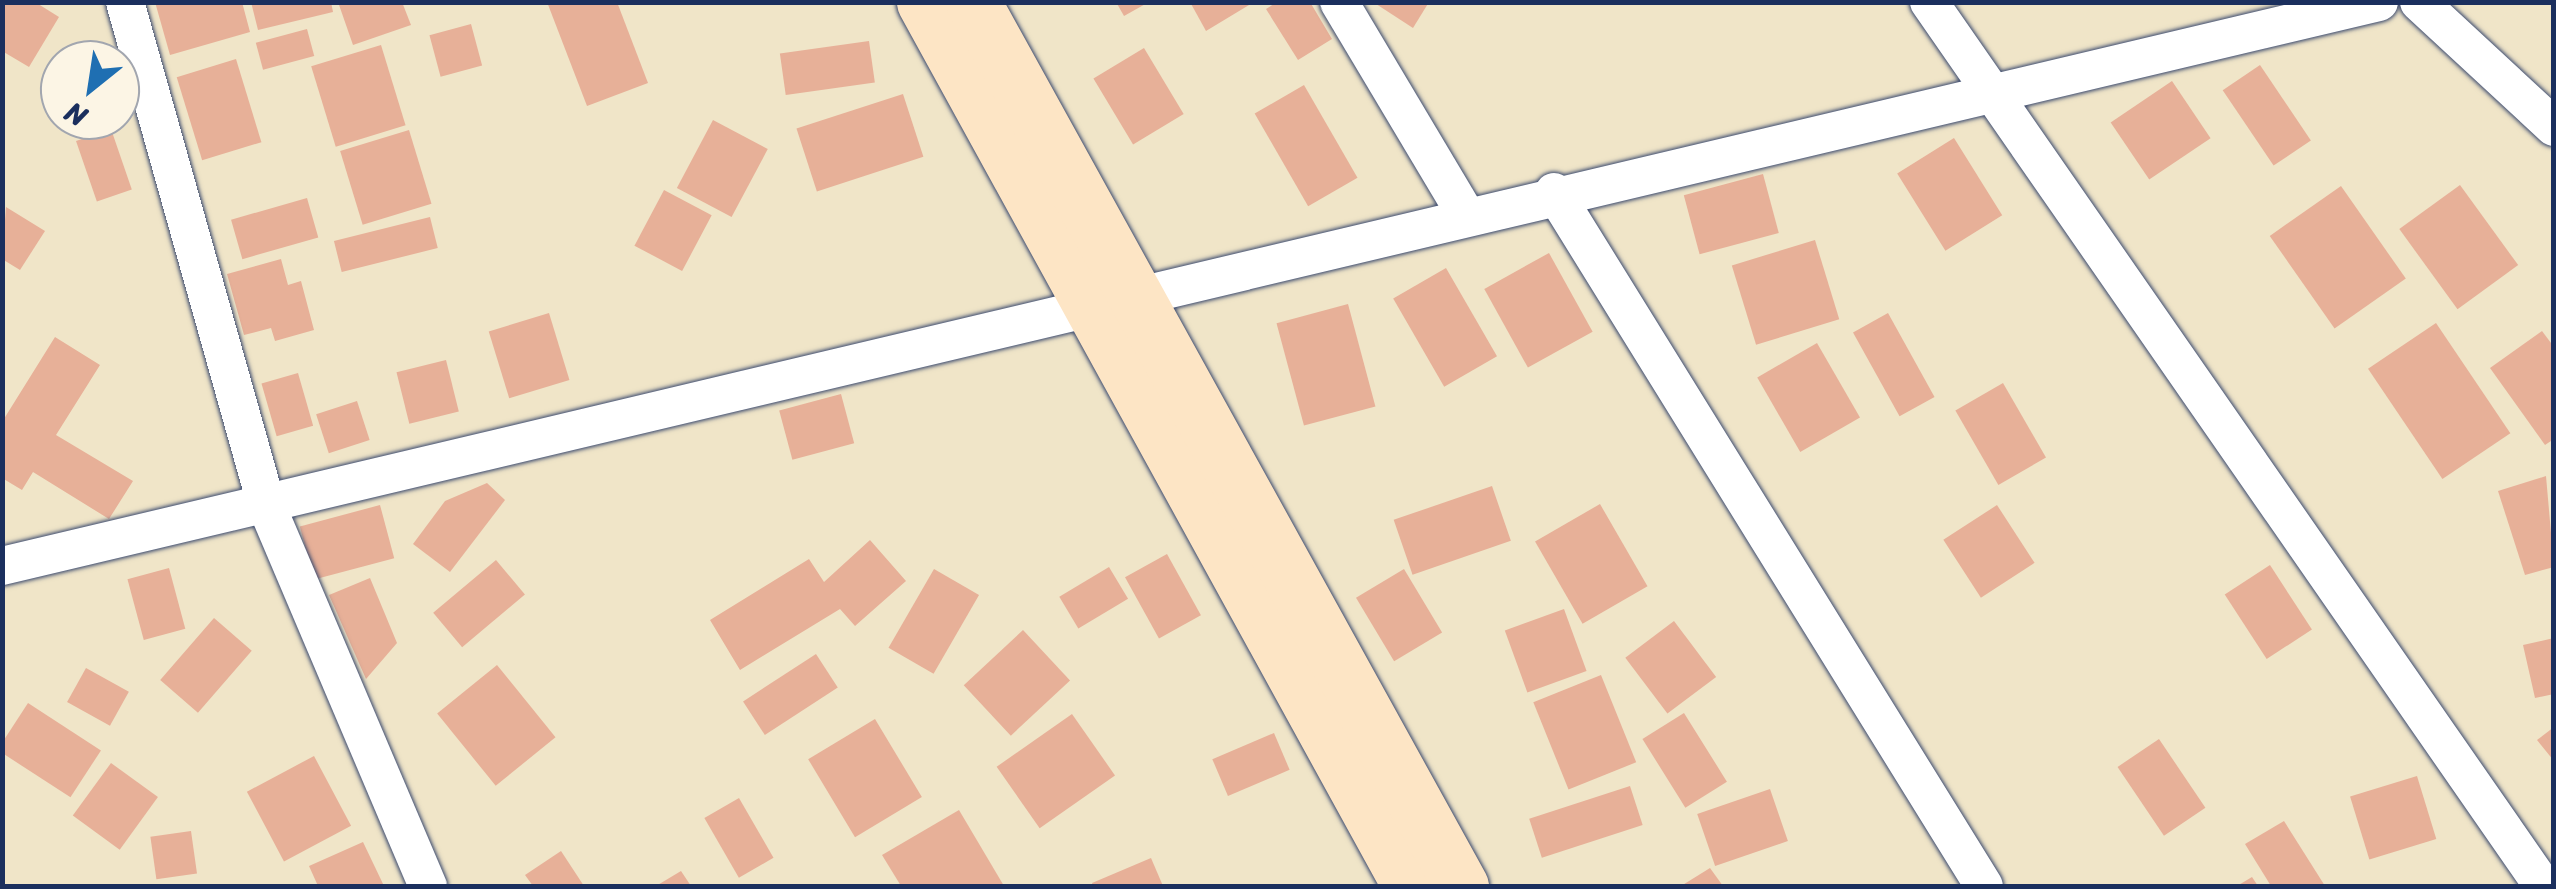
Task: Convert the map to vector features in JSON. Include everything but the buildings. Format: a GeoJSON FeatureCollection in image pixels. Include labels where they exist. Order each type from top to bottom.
{"type":"FeatureCollection","features":[{"type":"Feature","properties":{"kind":"main road"},"geometry":{"type":"LineString","coordinates":[[924,2],[1115,300],[1461,886]]}},
{"type":"Feature","properties":{"kind":"main road"},"geometry":{"type":"LineString","coordinates":[[973,2],[1115,300],[1410,886]]}},
{"type":"Feature","properties":{"kind":"street"},"geometry":{"type":"LineString","coordinates":[[125,2],[266,507],[428,886]]}},
{"type":"Feature","properties":{"kind":"street"},"geometry":{"type":"LineString","coordinates":[[1340,2],[1465,213]]}},
{"type":"Feature","properties":{"kind":"street"},"geometry":{"type":"LineString","coordinates":[[1929,2],[1996,90],[2543,886]]}},
{"type":"Feature","properties":{"kind":"street"},"geometry":{"type":"LineString","coordinates":[[2,566],[266,507],[1465,213],[2379,2]]}},
{"type":"Feature","properties":{"kind":"street"},"geometry":{"type":"LineString","coordinates":[[2419,2],[2554,127]]}},
{"type":"Feature","properties":{"kind":"street"},"geometry":{"type":"LineString","coordinates":[[1554,192],[1984,886]]}}]}
